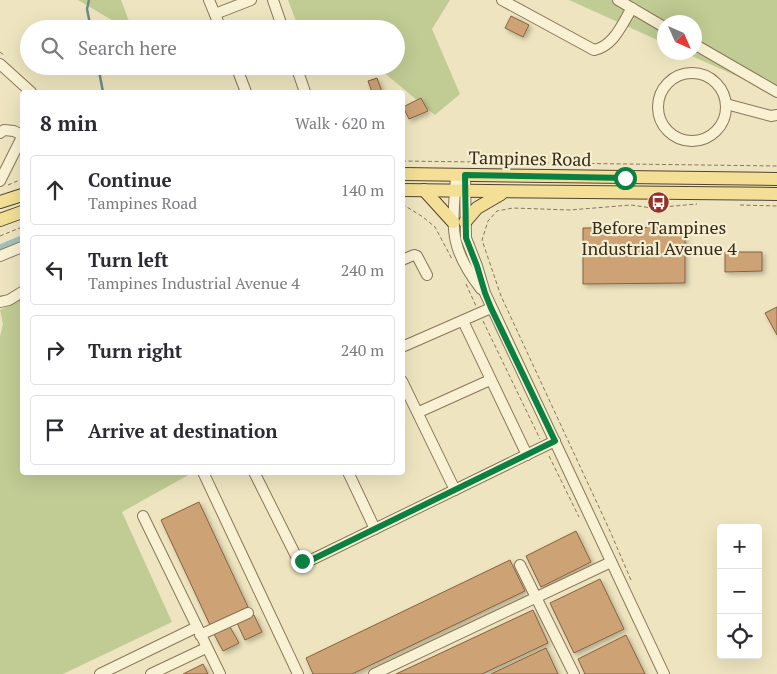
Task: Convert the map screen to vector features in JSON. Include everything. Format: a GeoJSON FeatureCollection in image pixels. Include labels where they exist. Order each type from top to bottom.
{"type":"FeatureCollection","features":[{"type":"Feature","properties":{"kind":"main road","name":"Tampines Road"},"geometry":{"type":"LineString","coordinates":[[405,174],[777,179]]}},
{"type":"Feature","properties":{"kind":"main road","name":"Tampines Road"},"geometry":{"type":"LineString","coordinates":[[405,190],[503,193],[777,194]]}},
{"type":"Feature","properties":{"kind":"main road"},"geometry":{"type":"LineString","coordinates":[[424,190],[459,222],[477,208],[503,193]]}},
{"type":"Feature","properties":{"kind":"main road"},"geometry":{"type":"LineString","coordinates":[[0,202],[20,197]]}},
{"type":"Feature","properties":{"kind":"main road"},"geometry":{"type":"LineString","coordinates":[[0,220],[20,213]]}},
{"type":"Feature","properties":{"kind":"street"},"geometry":{"type":"LineString","coordinates":[[209,0],[217,20]]}},
{"type":"Feature","properties":{"kind":"street"},"geometry":{"type":"LineString","coordinates":[[215,14],[251,0]]}},
{"type":"Feature","properties":{"kind":"street"},"geometry":{"type":"LineString","coordinates":[[273,0],[280,20]]}},
{"type":"Feature","properties":{"kind":"street"},"geometry":{"type":"LineString","coordinates":[[502,0],[594,50],[603,48],[611,41],[632,8]]}},
{"type":"Feature","properties":{"kind":"street"},"geometry":{"type":"LineString","coordinates":[[618,0],[657,23]]}},
{"type":"Feature","properties":{"kind":"street"},"geometry":{"type":"LineString","coordinates":[[702,49],[777,92]]}},
{"type":"Feature","properties":{"kind":"street"},"geometry":{"type":"LineString","coordinates":[[0,64],[29,90]]}},
{"type":"Feature","properties":{"kind":"street"},"geometry":{"type":"LineString","coordinates":[[696,73],[707,76],[716,83],[723,93],[726,104],[725,115],[717,129],[704,138],[694,140],[683,139],[674,135],[666,128],[660,119],[658,108],[665,86],[673,78],[684,74],[696,73]]}},
{"type":"Feature","properties":{"kind":"street"},"geometry":{"type":"LineString","coordinates":[[239,75],[245,90]]}},
{"type":"Feature","properties":{"kind":"street"},"geometry":{"type":"LineString","coordinates":[[299,75],[304,90]]}},
{"type":"Feature","properties":{"kind":"street"},"geometry":{"type":"LineString","coordinates":[[726,104],[771,116],[777,115]]}},
{"type":"Feature","properties":{"kind":"street"},"geometry":{"type":"LineString","coordinates":[[0,133],[4,130],[14,131],[20,135]]}},
{"type":"Feature","properties":{"kind":"street"},"geometry":{"type":"LineString","coordinates":[[4,183],[20,141]]}},
{"type":"Feature","properties":{"kind":"street"},"geometry":{"type":"LineString","coordinates":[[460,175],[459,222],[477,266],[491,308],[664,674]]}},
{"type":"Feature","properties":{"kind":"street"},"geometry":{"type":"LineString","coordinates":[[0,256],[20,248]]}},
{"type":"Feature","properties":{"kind":"street"},"geometry":{"type":"LineString","coordinates":[[405,259],[414,255],[417,256],[428,276]]}},
{"type":"Feature","properties":{"kind":"street"},"geometry":{"type":"LineString","coordinates":[[0,302],[20,293]]}},
{"type":"Feature","properties":{"kind":"street"},"geometry":{"type":"LineString","coordinates":[[405,346],[491,308]]}},
{"type":"Feature","properties":{"kind":"street"},"geometry":{"type":"LineString","coordinates":[[463,320],[527,455]]}},
{"type":"Feature","properties":{"kind":"street"},"geometry":{"type":"LineString","coordinates":[[419,412],[490,380]]}},
{"type":"Feature","properties":{"kind":"street"},"geometry":{"type":"LineString","coordinates":[[405,387],[419,412],[455,490]]}},
{"type":"Feature","properties":{"kind":"street"},"geometry":{"type":"LineString","coordinates":[[256,475],[297,558],[302,561],[309,561],[555,441]]}},
{"type":"Feature","properties":{"kind":"street"},"geometry":{"type":"LineString","coordinates":[[204,475],[298,674]]}},
{"type":"Feature","properties":{"kind":"street"},"geometry":{"type":"LineString","coordinates":[[349,475],[375,529]]}},
{"type":"Feature","properties":{"kind":"street"},"geometry":{"type":"LineString","coordinates":[[143,516],[220,674]]}},
{"type":"Feature","properties":{"kind":"street"},"geometry":{"type":"LineString","coordinates":[[374,674],[611,562]]}},
{"type":"Feature","properties":{"kind":"street"},"geometry":{"type":"LineString","coordinates":[[520,565],[574,674]]}},
{"type":"Feature","properties":{"kind":"street"},"geometry":{"type":"LineString","coordinates":[[100,674],[199,631],[248,613]]}},
{"type":"Feature","properties":{"kind":"street"},"geometry":{"type":"LineString","coordinates":[[151,674],[206,648]]}},
{"type":"Feature","properties":{"kind":"street"},"geometry":{"type":"LineString","coordinates":[[298,663],[303,674]]}},
{"type":"Feature","properties":{"kind":"path"},"geometry":{"type":"LineString","coordinates":[[405,162],[777,166]]}},
{"type":"Feature","properties":{"kind":"path"},"geometry":{"type":"LineString","coordinates":[[4,183],[20,179]]}},
{"type":"Feature","properties":{"kind":"path"},"geometry":{"type":"LineString","coordinates":[[633,586],[501,296],[482,240],[488,221],[498,211],[513,208],[570,210],[631,205],[652,208],[697,204]]}},
{"type":"Feature","properties":{"kind":"path"},"geometry":{"type":"LineString","coordinates":[[733,204],[777,206]]}},
{"type":"Feature","properties":{"kind":"path"},"geometry":{"type":"LineString","coordinates":[[405,206],[435,227],[453,261]]}},
{"type":"Feature","properties":{"kind":"path"},"geometry":{"type":"LineString","coordinates":[[0,236],[20,228]]}},
{"type":"Feature","properties":{"kind":"path"},"geometry":{"type":"LineString","coordinates":[[466,285],[580,517]]}},
{"type":"Feature","properties":{"kind":"green space"},"geometry":{"type":"Polygon","coordinates":[[[78,0],[121,0],[129,20],[112,20],[78,0]]]}},
{"type":"Feature","properties":{"kind":"green space"},"geometry":{"type":"Polygon","coordinates":[[[288,0],[450,0],[432,29],[460,94],[435,115],[387,75],[405,75],[405,20],[296,20],[288,0]]]}},
{"type":"Feature","properties":{"kind":"green space"},"geometry":{"type":"Polygon","coordinates":[[[569,0],[777,0],[777,94],[701,60],[702,15],[657,15],[657,40],[569,0]]]}},
{"type":"Feature","properties":{"kind":"green space"},"geometry":{"type":"Polygon","coordinates":[[[20,299],[20,475],[188,475],[122,512],[172,622],[63,674],[0,674],[0,337],[3,324],[0,310],[20,299]]]}},
{"type":"Feature","properties":{"kind":"building"},"geometry":{"type":"Polygon","coordinates":[[[511,16],[529,25],[523,37],[505,28],[511,16]]]}},
{"type":"Feature","properties":{"kind":"building"},"geometry":{"type":"Polygon","coordinates":[[[377,78],[381,90],[371,90],[368,81],[377,78]]]}},
{"type":"Feature","properties":{"kind":"building"},"geometry":{"type":"Polygon","coordinates":[[[421,98],[428,111],[409,119],[405,106],[421,98]]]}},
{"type":"Feature","properties":{"kind":"building"},"geometry":{"type":"Polygon","coordinates":[[[685,227],[685,283],[583,284],[583,228],[685,227]]]}},
{"type":"Feature","properties":{"kind":"building"},"geometry":{"type":"Polygon","coordinates":[[[725,252],[762,252],[762,271],[725,272],[725,252]]]}},
{"type":"Feature","properties":{"kind":"building"},"geometry":{"type":"Polygon","coordinates":[[[777,307],[777,335],[765,313],[777,307]]]}},
{"type":"Feature","properties":{"kind":"building"},"geometry":{"type":"Polygon","coordinates":[[[199,502],[248,607],[210,625],[161,520],[199,502]]]}},
{"type":"Feature","properties":{"kind":"building"},"geometry":{"type":"Polygon","coordinates":[[[576,531],[591,562],[541,587],[526,556],[576,531]]]}},
{"type":"Feature","properties":{"kind":"building"},"geometry":{"type":"Polygon","coordinates":[[[510,560],[525,591],[352,674],[313,674],[306,658],[510,560]]]}},
{"type":"Feature","properties":{"kind":"building"},"geometry":{"type":"Polygon","coordinates":[[[600,579],[624,629],[574,653],[550,603],[600,579]]]}},
{"type":"Feature","properties":{"kind":"building"},"geometry":{"type":"Polygon","coordinates":[[[533,610],[548,643],[482,674],[396,674],[533,610]]]}},
{"type":"Feature","properties":{"kind":"building"},"geometry":{"type":"Polygon","coordinates":[[[254,615],[262,632],[245,640],[237,623],[254,615]]]}},
{"type":"Feature","properties":{"kind":"building"},"geometry":{"type":"Polygon","coordinates":[[[230,627],[239,643],[223,651],[214,634],[230,627]]]}},
{"type":"Feature","properties":{"kind":"building"},"geometry":{"type":"Polygon","coordinates":[[[626,635],[645,674],[585,674],[578,659],[626,635]]]}},
{"type":"Feature","properties":{"kind":"building"},"geometry":{"type":"Polygon","coordinates":[[[546,648],[558,674],[491,674],[546,648]]]}},
{"type":"Feature","properties":{"kind":"building"},"geometry":{"type":"Polygon","coordinates":[[[203,664],[208,674],[183,674],[203,664]]]}},
{"type":"Feature","properties":{"kind":"waterway"},"geometry":{"type":"LineString","coordinates":[[89,0],[87,9],[89,20]]}},
{"type":"Feature","properties":{"kind":"waterway"},"geometry":{"type":"LineString","coordinates":[[100,75],[103,90]]}},
{"type":"Feature","properties":{"kind":"waterway"},"geometry":{"type":"LineString","coordinates":[[0,249],[20,241]]}},
{"type":"Feature","properties":{"kind":"place","name":"Before Tampines Industrial Avenue 4"},"geometry":{"type":"Point","coordinates":[659,203]}},
{"type":"Feature","properties":{"kind":"route"},"geometry":{"type":"LineString","coordinates":[[302,561],[309,561],[555,441],[491,308],[466,238],[465,175],[625,178]]}}]}
